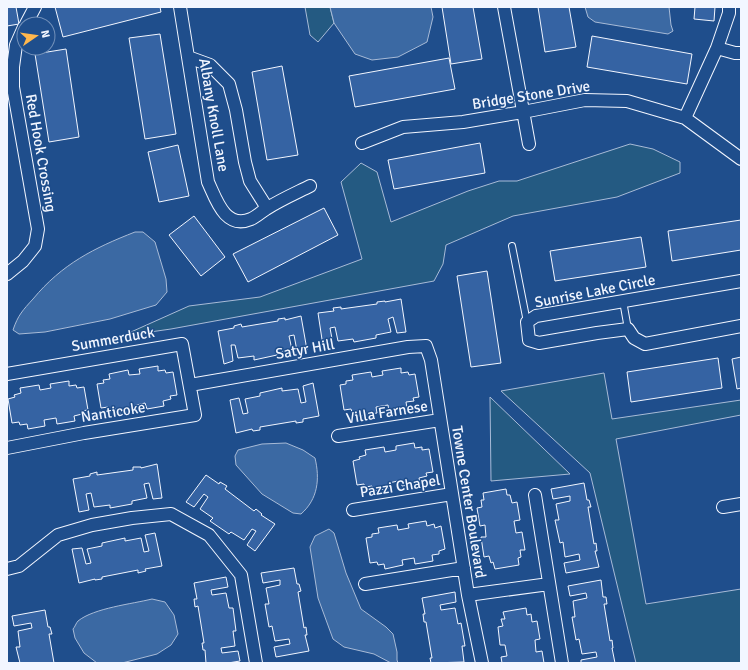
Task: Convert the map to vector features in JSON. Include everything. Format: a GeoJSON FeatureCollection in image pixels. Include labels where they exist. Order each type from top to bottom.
{"type":"FeatureCollection","features":[{"type":"Feature","properties":{"kind":"street"},"geometry":{"type":"LineString","coordinates":[[30,16],[35,7]]}},
{"type":"Feature","properties":{"kind":"street","name":"Albany Knoll Lane"},"geometry":{"type":"LineString","coordinates":[[180,7],[208,182],[220,207],[229,218],[234,221],[241,222],[251,219],[267,208]]}},
{"type":"Feature","properties":{"kind":"street"},"geometry":{"type":"LineString","coordinates":[[504,7],[529,144]]}},
{"type":"Feature","properties":{"kind":"street"},"geometry":{"type":"LineString","coordinates":[[685,118],[733,11]]}},
{"type":"Feature","properties":{"kind":"street","name":"Red Hook Crossing"},"geometry":{"type":"LineString","coordinates":[[7,274],[23,261],[36,246],[38,229],[13,88],[13,67],[16,45]]}},
{"type":"Feature","properties":{"kind":"street"},"geometry":{"type":"LineString","coordinates":[[717,48],[735,53],[741,53]]}},
{"type":"Feature","properties":{"kind":"street"},"geometry":{"type":"LineString","coordinates":[[188,57],[210,65],[229,84],[236,110],[245,162],[250,181],[267,208],[310,186]]}},
{"type":"Feature","properties":{"kind":"street","name":"Bridge Stone Drive"},"geometry":{"type":"LineString","coordinates":[[362,142],[403,128],[463,122],[585,100],[627,101],[685,118],[741,159]]}},
{"type":"Feature","properties":{"kind":"street","name":"Sunrise Lake Circle"},"geometry":{"type":"LineString","coordinates":[[628,329],[539,343],[529,340],[526,322],[536,316],[741,281]]}},
{"type":"Feature","properties":{"kind":"street"},"geometry":{"type":"LineString","coordinates":[[628,329],[634,338],[645,344],[741,326]]}},
{"type":"Feature","properties":{"kind":"street","name":"Summerduck"},"geometry":{"type":"LineString","coordinates":[[7,374],[182,344],[190,385]]}},
{"type":"Feature","properties":{"kind":"street","name":"Satyr Hill"},"geometry":{"type":"LineString","coordinates":[[190,385],[408,347],[426,346]]}},
{"type":"Feature","properties":{"kind":"street","name":"Towne Center Boulevard"},"geometry":{"type":"LineString","coordinates":[[426,346],[431,360],[468,595],[482,663]]}},
{"type":"Feature","properties":{"kind":"street","name":"Nanticoke"},"geometry":{"type":"LineString","coordinates":[[7,448],[84,433],[195,415],[190,385]]}},
{"type":"Feature","properties":{"kind":"street","name":"Villa Farnese"},"geometry":{"type":"LineString","coordinates":[[338,436],[440,420]]}},
{"type":"Feature","properties":{"kind":"street","name":"Pazzi Chapel"},"geometry":{"type":"LineString","coordinates":[[352,510],[452,494]]}},
{"type":"Feature","properties":{"kind":"street"},"geometry":{"type":"LineString","coordinates":[[535,495],[548,584],[562,663]]}},
{"type":"Feature","properties":{"kind":"street"},"geometry":{"type":"LineString","coordinates":[[723,507],[741,504]]}},
{"type":"Feature","properties":{"kind":"street"},"geometry":{"type":"LineString","coordinates":[[7,569],[19,566],[58,535],[92,525],[132,518],[170,514],[209,536],[241,575],[256,663]]}},
{"type":"Feature","properties":{"kind":"street"},"geometry":{"type":"LineString","coordinates":[[365,584],[464,568]]}},
{"type":"Feature","properties":{"kind":"street"},"geometry":{"type":"LineString","coordinates":[[468,595],[548,584]]}},
{"type":"Feature","properties":{"kind":"lane"},"geometry":{"type":"LineString","coordinates":[[512,246],[526,322]]}},
{"type":"Feature","properties":{"kind":"lane"},"geometry":{"type":"LineString","coordinates":[[623,301],[628,329]]}},
{"type":"Feature","properties":{"kind":"shaded area"},"geometry":{"type":"Polygon","coordinates":[[[305,7],[330,7],[334,23],[318,42],[310,35],[305,7]]]}},
{"type":"Feature","properties":{"kind":"shaded area"},"geometry":{"type":"Polygon","coordinates":[[[330,7],[431,7],[433,17],[427,42],[398,57],[372,60],[355,54],[334,23],[330,7]]]}},
{"type":"Feature","properties":{"kind":"shaded area"},"geometry":{"type":"Polygon","coordinates":[[[585,7],[669,7],[673,31],[668,34],[595,22],[588,17],[585,7]]]}},
{"type":"Feature","properties":{"kind":"shaded area"},"geometry":{"type":"Polygon","coordinates":[[[630,144],[653,149],[680,162],[680,173],[617,197],[513,216],[446,245],[443,264],[434,281],[171,329],[122,336],[189,306],[260,297],[362,259],[341,182],[361,163],[377,172],[391,222],[468,191],[499,181],[517,181],[630,144]]]}},
{"type":"Feature","properties":{"kind":"shaded area"},"geometry":{"type":"Polygon","coordinates":[[[135,232],[143,232],[155,242],[166,279],[167,292],[156,305],[110,319],[45,332],[19,334],[13,330],[19,316],[55,276],[92,251],[135,232]]]}},
{"type":"Feature","properties":{"kind":"shaded area"},"geometry":{"type":"Polygon","coordinates":[[[604,373],[612,419],[741,400],[741,415],[616,439],[646,604],[741,589],[741,663],[636,663],[590,473],[501,391],[604,373]]]}},
{"type":"Feature","properties":{"kind":"shaded area"},"geometry":{"type":"Polygon","coordinates":[[[490,397],[570,474],[491,481],[490,397]]]}},
{"type":"Feature","properties":{"kind":"shaded area"},"geometry":{"type":"Polygon","coordinates":[[[286,443],[303,450],[315,458],[317,466],[317,481],[314,495],[307,508],[301,514],[293,513],[262,494],[236,465],[235,456],[238,450],[262,444],[286,443]]]}},
{"type":"Feature","properties":{"kind":"shaded area"},"geometry":{"type":"Polygon","coordinates":[[[329,529],[334,533],[346,573],[361,609],[386,627],[393,634],[398,663],[391,663],[374,654],[344,647],[333,639],[318,598],[310,547],[315,536],[329,529]]]}},
{"type":"Feature","properties":{"kind":"shaded area"},"geometry":{"type":"Polygon","coordinates":[[[152,599],[165,602],[174,615],[178,634],[171,645],[157,654],[122,663],[97,663],[84,653],[75,638],[73,629],[78,621],[103,610],[152,599]]]}},
{"type":"Feature","properties":{"kind":"building"},"geometry":{"type":"Polygon","coordinates":[[[7,7],[16,7],[18,16],[16,16],[16,24],[7,26],[7,7]]]}},
{"type":"Feature","properties":{"kind":"building"},"geometry":{"type":"Polygon","coordinates":[[[55,7],[160,7],[161,12],[63,37],[55,7]]]}},
{"type":"Feature","properties":{"kind":"building"},"geometry":{"type":"Polygon","coordinates":[[[442,7],[473,7],[482,59],[451,64],[442,7]]]}},
{"type":"Feature","properties":{"kind":"building"},"geometry":{"type":"Polygon","coordinates":[[[538,7],[569,7],[576,47],[545,52],[538,7]]]}},
{"type":"Feature","properties":{"kind":"building"},"geometry":{"type":"Polygon","coordinates":[[[695,7],[715,7],[714,21],[694,19],[695,7]]]}},
{"type":"Feature","properties":{"kind":"building"},"geometry":{"type":"Polygon","coordinates":[[[160,34],[176,134],[145,139],[129,38],[160,34]]]}},
{"type":"Feature","properties":{"kind":"building"},"geometry":{"type":"Polygon","coordinates":[[[592,36],[692,54],[687,84],[587,67],[592,36]]]}},
{"type":"Feature","properties":{"kind":"building"},"geometry":{"type":"Polygon","coordinates":[[[66,49],[79,137],[49,142],[35,56],[56,56],[56,51],[66,49]]]}},
{"type":"Feature","properties":{"kind":"building"},"geometry":{"type":"Polygon","coordinates":[[[449,58],[455,89],[355,107],[349,76],[449,58]]]}},
{"type":"Feature","properties":{"kind":"building"},"geometry":{"type":"Polygon","coordinates":[[[282,66],[298,155],[267,160],[252,72],[282,66]]]}},
{"type":"Feature","properties":{"kind":"building"},"geometry":{"type":"Polygon","coordinates":[[[480,143],[485,173],[394,189],[388,160],[480,143]]]}},
{"type":"Feature","properties":{"kind":"building"},"geometry":{"type":"Polygon","coordinates":[[[178,145],[189,196],[159,202],[148,152],[178,145]]]}},
{"type":"Feature","properties":{"kind":"building"},"geometry":{"type":"Polygon","coordinates":[[[324,208],[338,235],[248,282],[233,254],[324,208]]]}},
{"type":"Feature","properties":{"kind":"building"},"geometry":{"type":"Polygon","coordinates":[[[194,216],[225,257],[201,276],[169,235],[194,216]]]}},
{"type":"Feature","properties":{"kind":"building"},"geometry":{"type":"Polygon","coordinates":[[[741,220],[741,250],[672,261],[668,231],[741,220]]]}},
{"type":"Feature","properties":{"kind":"building"},"geometry":{"type":"Polygon","coordinates":[[[641,237],[646,267],[555,281],[550,251],[641,237]]]}},
{"type":"Feature","properties":{"kind":"building"},"geometry":{"type":"Polygon","coordinates":[[[487,271],[501,363],[471,367],[457,276],[487,271]]]}},
{"type":"Feature","properties":{"kind":"building"},"geometry":{"type":"Polygon","coordinates":[[[401,299],[406,332],[397,333],[393,317],[388,319],[391,332],[376,335],[376,338],[354,342],[353,339],[338,341],[335,327],[330,328],[333,344],[323,346],[318,313],[334,311],[333,308],[341,307],[341,309],[401,299]]]}},
{"type":"Feature","properties":{"kind":"building"},"geometry":{"type":"Polygon","coordinates":[[[301,316],[307,350],[297,351],[294,335],[289,336],[292,350],[277,352],[277,355],[254,360],[254,356],[238,358],[235,345],[231,345],[233,361],[224,364],[218,331],[234,328],[234,326],[241,324],[242,327],[278,321],[278,319],[285,318],[285,320],[301,316]]]}},
{"type":"Feature","properties":{"kind":"building"},"geometry":{"type":"Polygon","coordinates":[[[741,357],[741,388],[737,389],[732,359],[741,357]]]}},
{"type":"Feature","properties":{"kind":"building"},"geometry":{"type":"Polygon","coordinates":[[[718,358],[722,388],[631,402],[627,372],[718,358]]]}},
{"type":"Feature","properties":{"kind":"building"},"geometry":{"type":"Polygon","coordinates":[[[158,366],[158,371],[165,370],[166,373],[173,372],[177,395],[170,396],[171,399],[163,401],[164,406],[147,409],[145,403],[133,406],[134,411],[117,414],[116,409],[109,410],[108,407],[101,408],[97,384],[104,383],[103,380],[110,379],[109,374],[128,370],[129,375],[140,374],[139,369],[158,366]]]}},
{"type":"Feature","properties":{"kind":"building"},"geometry":{"type":"Polygon","coordinates":[[[401,368],[401,373],[408,372],[409,375],[415,374],[419,397],[413,398],[414,401],[406,402],[407,408],[389,411],[388,405],[376,407],[377,413],[359,416],[358,411],[352,412],[351,409],[344,410],[340,385],[346,384],[346,381],[353,380],[352,375],[371,372],[372,377],[383,375],[382,371],[401,368]]]}},
{"type":"Feature","properties":{"kind":"building"},"geometry":{"type":"Polygon","coordinates":[[[69,381],[69,386],[76,385],[77,388],[84,387],[88,410],[81,411],[82,414],[74,416],[75,421],[57,424],[56,418],[44,420],[45,426],[28,429],[27,424],[20,425],[19,422],[12,423],[8,399],[21,393],[20,388],[39,385],[40,390],[51,388],[50,384],[69,381]]]}},
{"type":"Feature","properties":{"kind":"building"},"geometry":{"type":"Polygon","coordinates":[[[313,383],[319,416],[303,419],[303,422],[296,423],[296,421],[260,427],[260,430],[253,431],[252,429],[236,433],[230,400],[239,398],[243,414],[248,413],[245,399],[260,396],[260,393],[282,388],[282,391],[298,389],[301,403],[306,402],[303,386],[313,383]]]}},
{"type":"Feature","properties":{"kind":"building"},"geometry":{"type":"Polygon","coordinates":[[[414,443],[415,448],[422,447],[422,450],[429,449],[433,472],[426,473],[427,476],[419,478],[420,483],[402,486],[402,480],[389,483],[390,488],[373,491],[372,486],[365,487],[364,484],[357,485],[353,461],[366,455],[365,450],[384,447],[385,452],[396,450],[396,446],[414,443]]]}},
{"type":"Feature","properties":{"kind":"building"},"geometry":{"type":"Polygon","coordinates":[[[157,464],[162,498],[153,499],[149,483],[144,484],[147,498],[132,501],[132,504],[110,508],[110,505],[94,507],[91,493],[86,494],[89,510],[79,512],[73,479],[90,476],[90,474],[97,472],[97,475],[133,470],[133,467],[141,468],[157,464]]]}},
{"type":"Feature","properties":{"kind":"building"},"geometry":{"type":"Polygon","coordinates":[[[206,475],[219,484],[220,482],[227,486],[225,489],[254,511],[256,509],[262,514],[261,515],[275,524],[255,551],[247,545],[256,531],[252,529],[244,540],[231,532],[229,534],[210,521],[213,518],[200,509],[208,497],[204,494],[194,507],[186,502],[206,475]]]}},
{"type":"Feature","properties":{"kind":"building"},"geometry":{"type":"Polygon","coordinates":[[[584,483],[587,500],[589,500],[591,507],[588,507],[594,544],[596,543],[597,551],[595,551],[599,567],[566,573],[564,563],[580,560],[579,554],[565,557],[563,542],[560,543],[555,520],[559,520],[556,504],[570,501],[570,496],[553,499],[551,489],[584,483]]]}},
{"type":"Feature","properties":{"kind":"building"},"geometry":{"type":"Polygon","coordinates":[[[506,489],[507,495],[510,495],[512,503],[517,502],[520,520],[514,521],[516,533],[522,532],[525,550],[520,550],[521,557],[518,558],[519,565],[495,569],[489,556],[484,557],[481,537],[486,537],[485,525],[480,526],[477,508],[482,507],[481,500],[484,500],[483,493],[506,489]]]}},
{"type":"Feature","properties":{"kind":"building"},"geometry":{"type":"Polygon","coordinates":[[[426,521],[427,526],[434,524],[435,528],[441,526],[445,549],[439,551],[439,554],[432,555],[433,561],[415,564],[414,558],[402,560],[403,565],[385,569],[384,564],[378,565],[377,562],[370,563],[366,538],[372,537],[372,534],[379,533],[378,528],[397,525],[398,530],[409,528],[408,524],[426,521]]]}},
{"type":"Feature","properties":{"kind":"building"},"geometry":{"type":"Polygon","coordinates":[[[155,533],[162,566],[145,569],[146,571],[138,573],[138,570],[79,583],[72,549],[82,548],[86,564],[91,563],[87,549],[102,546],[102,543],[125,538],[125,541],[141,538],[144,552],[149,551],[145,535],[155,533]]]}},
{"type":"Feature","properties":{"kind":"building"},"geometry":{"type":"Polygon","coordinates":[[[294,568],[297,584],[299,584],[301,591],[298,592],[304,628],[306,627],[307,635],[305,635],[309,651],[276,657],[274,647],[290,644],[289,639],[275,641],[272,626],[269,627],[265,604],[269,604],[266,588],[280,585],[280,580],[263,583],[261,573],[294,568]]]}},
{"type":"Feature","properties":{"kind":"building"},"geometry":{"type":"Polygon","coordinates":[[[226,577],[228,587],[211,590],[212,595],[226,593],[229,608],[233,608],[236,631],[233,631],[235,646],[221,648],[222,653],[238,651],[240,661],[228,663],[206,663],[198,606],[195,607],[194,599],[197,599],[194,583],[226,577]]]}},
{"type":"Feature","properties":{"kind":"building"},"geometry":{"type":"Polygon","coordinates":[[[601,580],[603,597],[606,597],[607,604],[604,604],[610,641],[612,640],[615,663],[581,663],[581,660],[597,657],[596,652],[582,654],[579,639],[576,640],[572,617],[575,617],[573,601],[587,598],[586,593],[570,596],[568,586],[601,580]]]}},
{"type":"Feature","properties":{"kind":"building"},"geometry":{"type":"Polygon","coordinates":[[[455,592],[456,602],[440,605],[441,610],[455,608],[458,624],[461,623],[465,646],[462,646],[464,662],[431,663],[430,658],[432,658],[426,622],[424,622],[423,614],[425,614],[422,598],[455,592]]]}},
{"type":"Feature","properties":{"kind":"building"},"geometry":{"type":"Polygon","coordinates":[[[526,608],[527,615],[531,614],[532,622],[537,621],[540,639],[535,640],[536,652],[542,651],[544,663],[502,663],[501,657],[507,656],[505,645],[500,645],[498,627],[503,626],[501,619],[505,619],[503,612],[526,608]]]}},
{"type":"Feature","properties":{"kind":"building"},"geometry":{"type":"Polygon","coordinates":[[[45,610],[48,627],[50,627],[52,634],[49,634],[54,663],[20,663],[16,647],[20,647],[18,631],[32,628],[31,623],[14,626],[12,616],[45,610]]]}}]}
